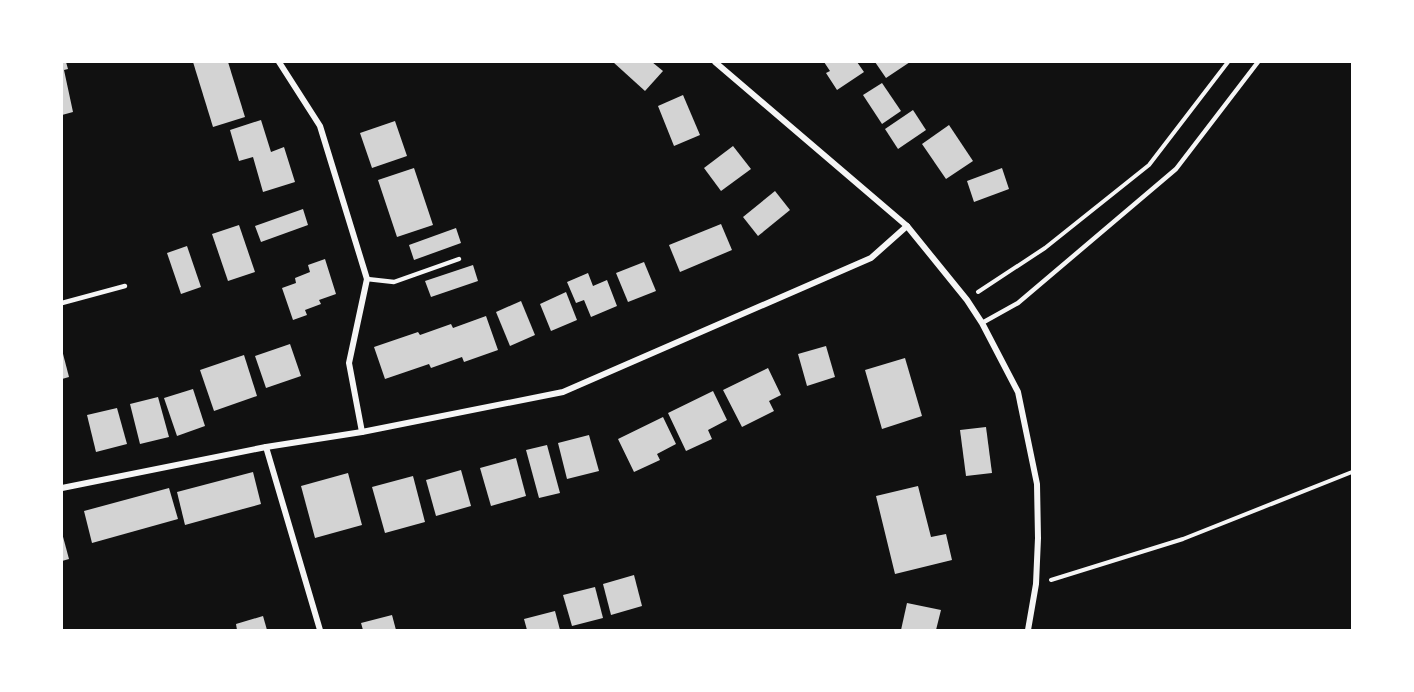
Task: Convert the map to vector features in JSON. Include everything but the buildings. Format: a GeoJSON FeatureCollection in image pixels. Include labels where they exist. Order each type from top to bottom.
{"type":"FeatureCollection","features":[{"type":"Feature","properties":{"kind":"street"},"geometry":{"type":"LineString","coordinates":[[279,62],[320,126],[367,279],[349,363],[362,432]]}},
{"type":"Feature","properties":{"kind":"street"},"geometry":{"type":"LineString","coordinates":[[715,62],[906,226],[967,300],[982,323],[1018,392],[1037,484],[1036,584],[1029,630]]}},
{"type":"Feature","properties":{"kind":"street"},"geometry":{"type":"LineString","coordinates":[[62,488],[562,392],[871,258],[906,226]]}},
{"type":"Feature","properties":{"kind":"street"},"geometry":{"type":"LineString","coordinates":[[266,447],[320,630]]}},
{"type":"Feature","properties":{"kind":"lane"},"geometry":{"type":"LineString","coordinates":[[982,323],[1018,303],[1176,169],[1258,62]]}},
{"type":"Feature","properties":{"kind":"lane"},"geometry":{"type":"LineString","coordinates":[[367,279],[394,282],[459,259]]}},
{"type":"Feature","properties":{"kind":"lane"},"geometry":{"type":"LineString","coordinates":[[62,303],[125,286]]}},
{"type":"Feature","properties":{"kind":"path"},"geometry":{"type":"LineString","coordinates":[[967,300],[1045,248],[1149,165],[1228,62]]}},
{"type":"Feature","properties":{"kind":"path"},"geometry":{"type":"LineString","coordinates":[[1036,584],[1183,539],[1353,472]]}}]}
